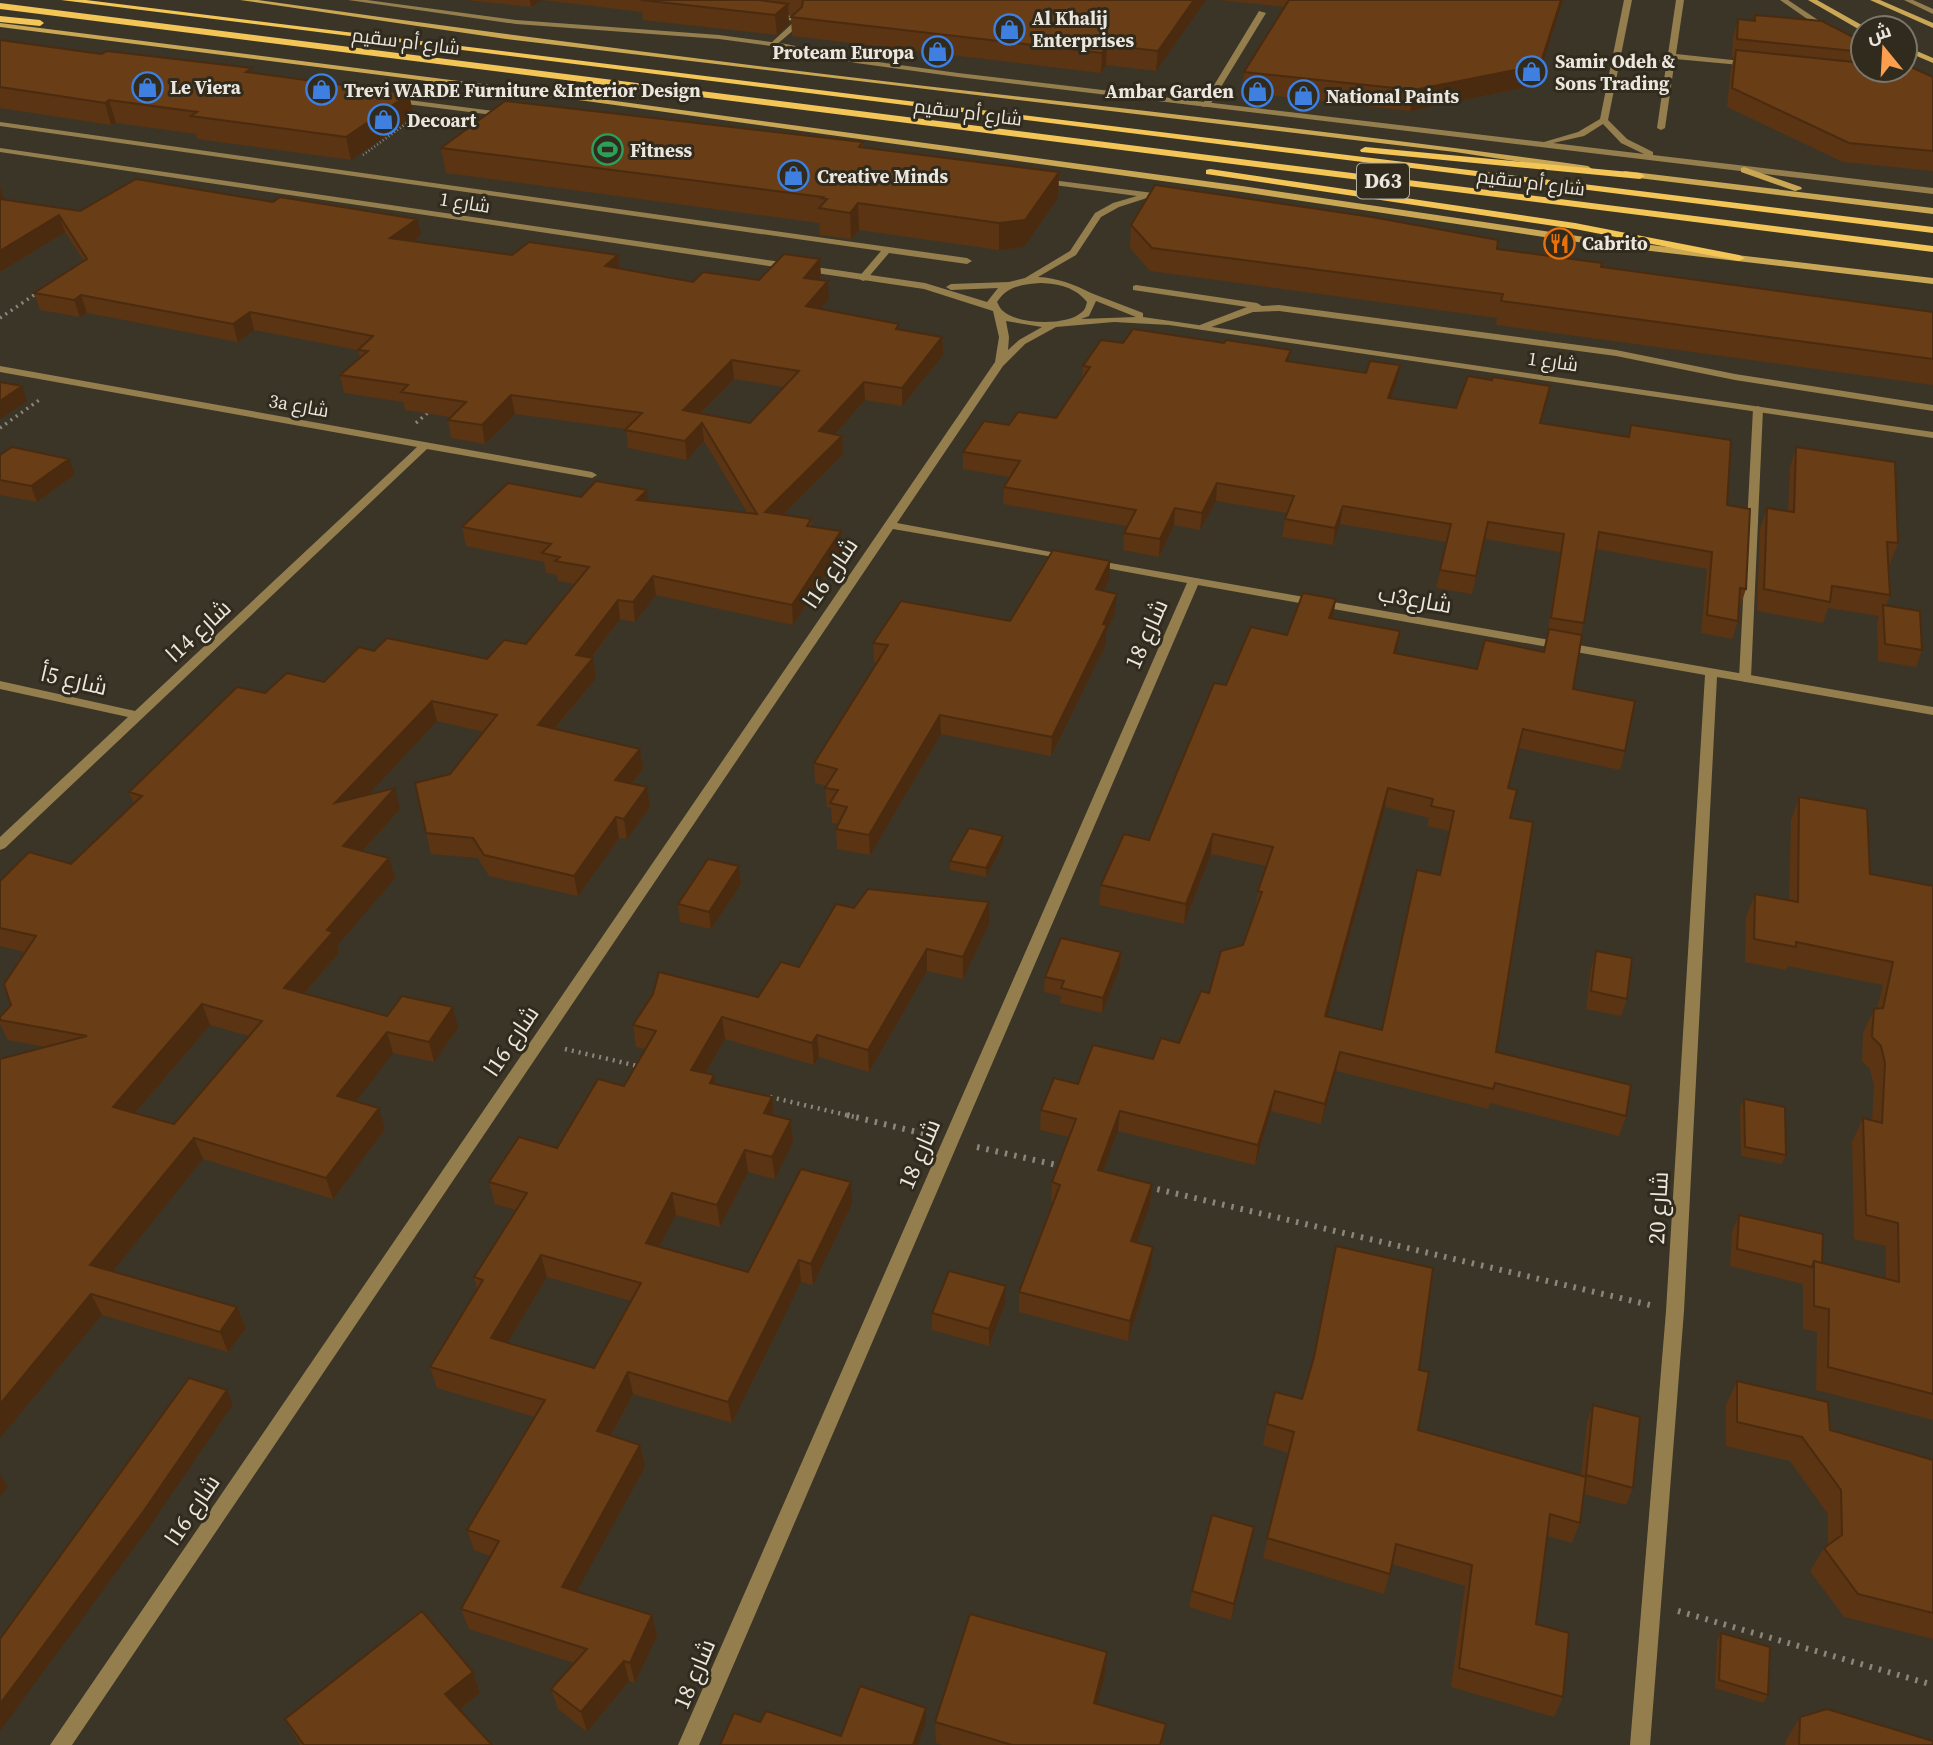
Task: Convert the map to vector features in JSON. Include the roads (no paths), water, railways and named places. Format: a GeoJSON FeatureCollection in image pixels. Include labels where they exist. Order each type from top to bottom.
{"type":"FeatureCollection","features":[{"type":"Feature","properties":{"kind":"main road","name":"شارع أم سقيم"},"geometry":{"type":"LineString","coordinates":[[65,0],[1933,230]]}},
{"type":"Feature","properties":{"kind":"main road"},"geometry":{"type":"LineString","coordinates":[[243,0],[506,37],[1455,150],[1640,176],[1933,211]]}},
{"type":"Feature","properties":{"kind":"main road"},"geometry":{"type":"LineString","coordinates":[[1812,0],[1849,20]]}},
{"type":"Feature","properties":{"kind":"main road"},"geometry":{"type":"LineString","coordinates":[[1874,0],[1933,26]]}},
{"type":"Feature","properties":{"kind":"main road","name":"شارع أم سقيم"},"geometry":{"type":"LineString","coordinates":[[0,6],[1933,249]]}},
{"type":"Feature","properties":{"kind":"main road"},"geometry":{"type":"LineString","coordinates":[[223,8],[377,37]]}},
{"type":"Feature","properties":{"kind":"main road"},"geometry":{"type":"LineString","coordinates":[[0,19],[153,35],[242,38]]}},
{"type":"Feature","properties":{"kind":"main road"},"geometry":{"type":"LineString","coordinates":[[0,25],[586,99],[1298,197],[1591,241],[1933,281]]}},
{"type":"Feature","properties":{"kind":"main road"},"geometry":{"type":"LineString","coordinates":[[1110,130],[1213,134],[1640,176]]}},
{"type":"Feature","properties":{"kind":"main road"},"geometry":{"type":"LineString","coordinates":[[1108,147],[1191,168],[1575,226],[1739,258]]}},
{"type":"Feature","properties":{"kind":"main road"},"geometry":{"type":"LineString","coordinates":[[1744,170],[1822,198]]}},
{"type":"Feature","properties":{"kind":"main road"},"geometry":{"type":"LineString","coordinates":[[1229,199],[1298,197]]}},
{"type":"Feature","properties":{"kind":"street"},"geometry":{"type":"LineString","coordinates":[[351,0],[505,21],[687,33],[775,44],[881,65],[1527,145],[1933,191]]}},
{"type":"Feature","properties":{"kind":"street"},"geometry":{"type":"LineString","coordinates":[[1527,145],[1570,138],[1591,130],[1604,120],[1628,0]]}},
{"type":"Feature","properties":{"kind":"street"},"geometry":{"type":"LineString","coordinates":[[1661,128],[1680,0]]}},
{"type":"Feature","properties":{"kind":"street"},"geometry":{"type":"LineString","coordinates":[[1783,0],[1838,36]]}},
{"type":"Feature","properties":{"kind":"street"},"geometry":{"type":"LineString","coordinates":[[1907,0],[1933,12]]}},
{"type":"Feature","properties":{"kind":"street"},"geometry":{"type":"LineString","coordinates":[[1206,105],[1262,13]]}},
{"type":"Feature","properties":{"kind":"street"},"geometry":{"type":"LineString","coordinates":[[765,14],[800,21],[775,44]]}},
{"type":"Feature","properties":{"kind":"street"},"geometry":{"type":"LineString","coordinates":[[1617,57],[1760,65]]}},
{"type":"Feature","properties":{"kind":"street"},"geometry":{"type":"LineString","coordinates":[[386,99],[524,117]]}},
{"type":"Feature","properties":{"kind":"street"},"geometry":{"type":"LineString","coordinates":[[1604,120],[1624,141],[1666,160]]}},
{"type":"Feature","properties":{"kind":"street"},"geometry":{"type":"LineString","coordinates":[[0,124],[337,174],[967,261]]}},
{"type":"Feature","properties":{"kind":"street","name":"شارع 1"},"geometry":{"type":"LineString","coordinates":[[0,150],[925,286],[962,296],[1021,323],[1054,324],[1117,319],[1169,322],[1933,435]]}},
{"type":"Feature","properties":{"kind":"street"},"geometry":{"type":"LineString","coordinates":[[1029,179],[1177,199]]}},
{"type":"Feature","properties":{"kind":"street"},"geometry":{"type":"LineString","coordinates":[[1070,184],[1093,199],[1098,215]]}},
{"type":"Feature","properties":{"kind":"street"},"geometry":{"type":"LineString","coordinates":[[1023,281],[1051,268],[1073,253],[1098,215],[1116,205],[1155,195]]}},
{"type":"Feature","properties":{"kind":"street"},"geometry":{"type":"LineString","coordinates":[[863,278],[886,251]]}},
{"type":"Feature","properties":{"kind":"street"},"geometry":{"type":"LineString","coordinates":[[1066,322],[1086,314],[1092,302],[1072,271],[1073,253]]}},
{"type":"Feature","properties":{"kind":"street","name":"شارع 1"},"geometry":{"type":"LineString","coordinates":[[925,286],[1009,285],[1023,281],[1055,281],[1125,311],[1169,322]]}},
{"type":"Feature","properties":{"kind":"street"},"geometry":{"type":"LineString","coordinates":[[996,310],[994,296],[1009,285]]}},
{"type":"Feature","properties":{"kind":"street"},"geometry":{"type":"LineString","coordinates":[[1136,288],[1616,353],[1735,377],[1933,408]]}},
{"type":"Feature","properties":{"kind":"street"},"geometry":{"type":"LineString","coordinates":[[1203,327],[1245,311],[1269,307]]}},
{"type":"Feature","properties":{"kind":"street","name":"شارع 16ا"},"geometry":{"type":"LineString","coordinates":[[996,310],[1006,338],[999,364]]}},
{"type":"Feature","properties":{"kind":"street","name":"شارع 16ا"},"geometry":{"type":"LineString","coordinates":[[60,1745],[999,364],[1022,342],[1054,324]]}},
{"type":"Feature","properties":{"kind":"street","name":"3a شارع"},"geometry":{"type":"LineString","coordinates":[[0,369],[592,475]]}},
{"type":"Feature","properties":{"kind":"street"},"geometry":{"type":"LineString","coordinates":[[1745,678],[1758,409]]}},
{"type":"Feature","properties":{"kind":"street","name":"شارع 14ا"},"geometry":{"type":"LineString","coordinates":[[0,845],[425,445]]}},
{"type":"Feature","properties":{"kind":"street","name":"شارع3ب"},"geometry":{"type":"LineString","coordinates":[[889,525],[1933,711]]}},
{"type":"Feature","properties":{"kind":"street","name":"شارع 18"},"geometry":{"type":"LineString","coordinates":[[688,1745],[1194,581]]}},
{"type":"Feature","properties":{"kind":"street","name":"شارع 20"},"geometry":{"type":"LineString","coordinates":[[1640,1745],[1675,1311],[1711,672]]}},
{"type":"Feature","properties":{"kind":"street","name":"شارع 5أ"},"geometry":{"type":"LineString","coordinates":[[0,685],[139,716]]}},
{"type":"Feature","properties":{"kind":"place","name":"Al Khalij Enterprises"},"geometry":{"type":"Point","coordinates":[1009,29]}},
{"type":"Feature","properties":{"kind":"place","name":"Proteam Europa"},"geometry":{"type":"Point","coordinates":[937,52]}},
{"type":"Feature","properties":{"kind":"place","name":"Samir Odeh & Sons Trading"},"geometry":{"type":"Point","coordinates":[1532,72]}},
{"type":"Feature","properties":{"kind":"place","name":"Le Viera"},"geometry":{"type":"Point","coordinates":[147,87]}},
{"type":"Feature","properties":{"kind":"place","name":"Trevi WARDE Furniture &Interior Design"},"geometry":{"type":"Point","coordinates":[321,90]}},
{"type":"Feature","properties":{"kind":"place","name":"Ambar Garden"},"geometry":{"type":"Point","coordinates":[1257,91]}},
{"type":"Feature","properties":{"kind":"place","name":"National Paints"},"geometry":{"type":"Point","coordinates":[1303,96]}},
{"type":"Feature","properties":{"kind":"place","name":"Decoart"},"geometry":{"type":"Point","coordinates":[384,120]}},
{"type":"Feature","properties":{"kind":"place","name":"Fitness"},"geometry":{"type":"Point","coordinates":[607,150]}},
{"type":"Feature","properties":{"kind":"place","name":"Creative Minds"},"geometry":{"type":"Point","coordinates":[794,176]}},
{"type":"Feature","properties":{"kind":"place","name":"Cabrito"},"geometry":{"type":"Point","coordinates":[1559,243]}}]}
